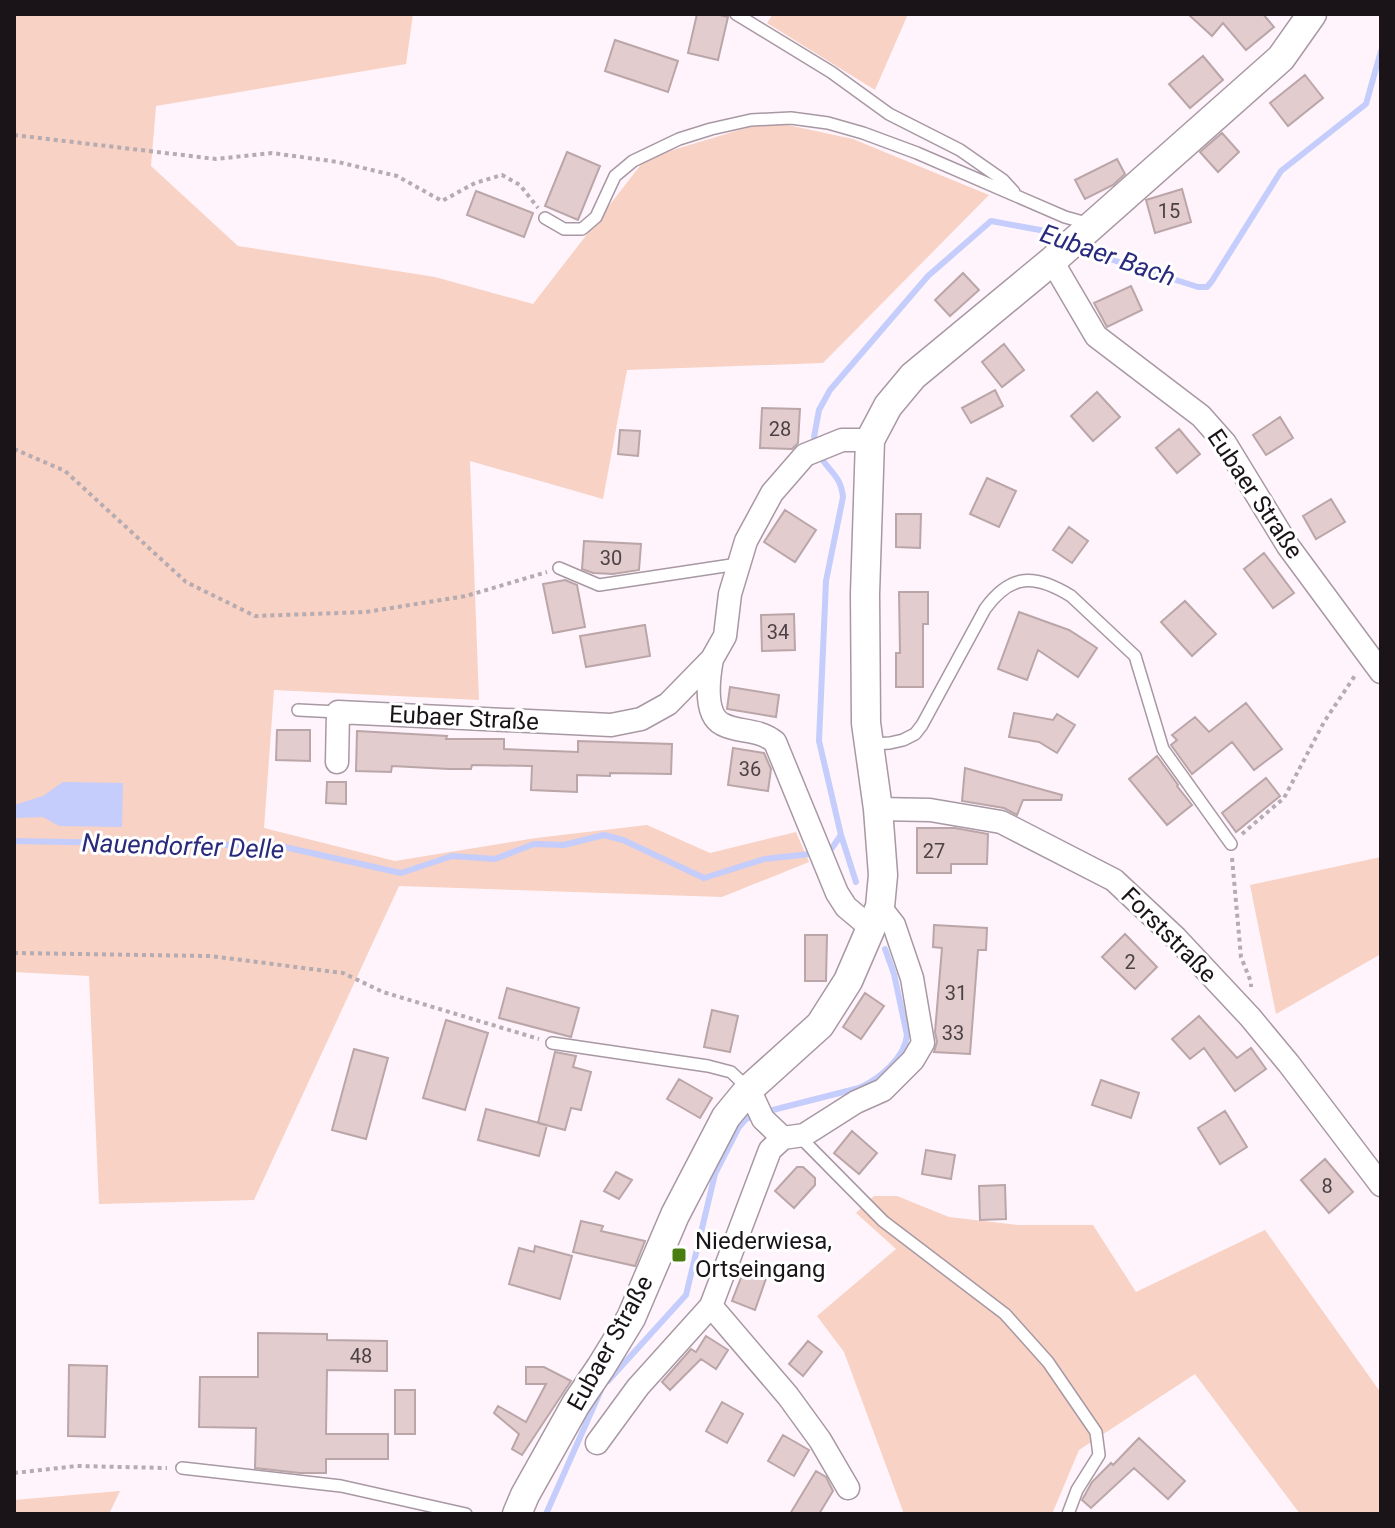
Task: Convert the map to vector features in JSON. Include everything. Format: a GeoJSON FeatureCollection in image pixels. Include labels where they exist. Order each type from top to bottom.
{"type":"FeatureCollection","features":[{"type":"Feature","properties":{"kind":"street","name":"Eubaer Straße"},"geometry":{"type":"LineString","coordinates":[[517,1514],[576,1404],[631,1318],[675,1215],[726,1117],[756,1104],[820,1025],[848,981],[876,918],[883,875],[866,723],[865,594],[870,440],[888,406],[913,376],[1074,242],[1281,58],[1312,14]]}},
{"type":"Feature","properties":{"kind":"street","name":"Eubaer Straße"},"geometry":{"type":"LineString","coordinates":[[1074,242],[1096,336],[1201,416],[1225,443],[1288,546],[1375,663]]}},
{"type":"Feature","properties":{"kind":"street","name":"Eubaer Straße"},"geometry":{"type":"LineString","coordinates":[[338,712],[611,725],[641,719],[668,704],[712,659],[725,636],[730,594],[746,541],[772,493],[805,455],[842,440],[870,440]]}},
{"type":"Feature","properties":{"kind":"street","name":"Eubaer Straße"},"geometry":{"type":"LineString","coordinates":[[597,1443],[638,1387],[711,1306],[770,1150],[791,1137],[817,1129],[856,1102],[883,1090],[913,1060],[923,1043],[912,978],[894,925],[846,907],[837,893],[775,742],[759,733],[721,724],[715,717],[708,681],[712,659]]}},
{"type":"Feature","properties":{"kind":"street"},"geometry":{"type":"LineString","coordinates":[[337,762],[338,712]]}},
{"type":"Feature","properties":{"kind":"street","name":"Forststraße"},"geometry":{"type":"LineString","coordinates":[[878,809],[930,810],[1001,822],[1114,880],[1176,938],[1250,1017],[1381,1185]]}},
{"type":"Feature","properties":{"kind":"street"},"geometry":{"type":"LineString","coordinates":[[756,1104],[791,1137]]}},
{"type":"Feature","properties":{"kind":"street"},"geometry":{"type":"LineString","coordinates":[[711,1306],[788,1396],[820,1440],[848,1488]]}},
{"type":"Feature","properties":{"kind":"lane"},"geometry":{"type":"LineString","coordinates":[[736,14],[831,72],[889,114],[960,150],[1003,180],[1017,196]]}},
{"type":"Feature","properties":{"kind":"lane"},"geometry":{"type":"LineString","coordinates":[[545,218],[564,229],[582,229],[596,217],[615,176],[633,161],[679,139],[711,129],[751,120],[791,118],[828,123],[863,133],[1065,217],[1074,242]]}},
{"type":"Feature","properties":{"kind":"lane"},"geometry":{"type":"LineString","coordinates":[[559,568],[599,585],[738,564]]}},
{"type":"Feature","properties":{"kind":"lane"},"geometry":{"type":"LineString","coordinates":[[870,744],[890,743],[915,734],[931,712],[993,598],[1009,585],[1040,582],[1071,596],[1135,656],[1163,749],[1231,844]]}},
{"type":"Feature","properties":{"kind":"lane"},"geometry":{"type":"LineString","coordinates":[[298,710],[338,712]]}},
{"type":"Feature","properties":{"kind":"lane"},"geometry":{"type":"LineString","coordinates":[[552,1043],[731,1072],[756,1104]]}},
{"type":"Feature","properties":{"kind":"lane"},"geometry":{"type":"LineString","coordinates":[[791,1137],[883,1221],[1005,1314],[1048,1362],[1096,1432],[1099,1455],[1077,1490],[1068,1514]]}},
{"type":"Feature","properties":{"kind":"lane"},"geometry":{"type":"LineString","coordinates":[[182,1468],[341,1486],[466,1514]]}},
{"type":"Feature","properties":{"kind":"path"},"geometry":{"type":"LineString","coordinates":[[14,135],[216,159],[272,153],[338,162],[397,176],[442,201],[475,183],[502,175],[520,185],[545,218]]}},
{"type":"Feature","properties":{"kind":"path"},"geometry":{"type":"LineString","coordinates":[[14,449],[65,471],[186,582],[255,616],[366,612],[466,596],[559,568]]}},
{"type":"Feature","properties":{"kind":"path"},"geometry":{"type":"LineString","coordinates":[[1250,1017],[1251,982],[1241,957],[1231,844],[1284,798],[1324,722],[1375,663]]}},
{"type":"Feature","properties":{"kind":"path"},"geometry":{"type":"LineString","coordinates":[[14,953],[210,956],[343,973],[383,992],[552,1043]]}},
{"type":"Feature","properties":{"kind":"path"},"geometry":{"type":"LineString","coordinates":[[14,1473],[77,1466],[182,1468]]}},
{"type":"Feature","properties":{"kind":"shaded area"},"geometry":{"type":"Polygon","coordinates":[[[14,14],[413,14],[406,64],[156,106],[151,166],[238,246],[435,277],[533,304],[646,158],[769,121],[853,139],[989,195],[823,363],[627,370],[603,499],[470,461],[479,700],[274,690],[264,828],[395,861],[536,838],[647,825],[710,853],[796,832],[809,862],[722,897],[399,886],[254,1200],[99,1204],[89,976],[14,972],[14,14]]]}},
{"type":"Feature","properties":{"kind":"shaded area"},"geometry":{"type":"Polygon","coordinates":[[[773,14],[908,14],[875,90],[767,23],[773,14]]]}},
{"type":"Feature","properties":{"kind":"shaded area"},"geometry":{"type":"Polygon","coordinates":[[[1381,857],[1381,954],[1276,1014],[1250,885],[1381,857]]]}},
{"type":"Feature","properties":{"kind":"shaded area"},"geometry":{"type":"Polygon","coordinates":[[[874,1196],[897,1196],[949,1217],[1018,1225],[1093,1225],[1136,1292],[1265,1230],[1381,1393],[1381,1514],[1300,1514],[1195,1374],[1079,1450],[1052,1514],[904,1514],[844,1352],[817,1316],[896,1249],[856,1213],[874,1196]]]}},
{"type":"Feature","properties":{"kind":"shaded area"},"geometry":{"type":"Polygon","coordinates":[[[120,1491],[109,1514],[14,1514],[14,1500],[120,1491]]]}},
{"type":"Feature","properties":{"kind":"water"},"geometry":{"type":"Polygon","coordinates":[[[63,782],[123,783],[122,827],[59,826],[43,817],[14,818],[14,805],[43,796],[63,782]]]}},
{"type":"Feature","properties":{"kind":"building"},"geometry":{"type":"Polygon","coordinates":[[[697,14],[728,17],[718,60],[688,53],[697,14]]]}},
{"type":"Feature","properties":{"kind":"building"},"geometry":{"type":"Polygon","coordinates":[[[1188,14],[1263,14],[1274,27],[1246,50],[1223,23],[1212,36],[1188,14]]]}},
{"type":"Feature","properties":{"kind":"building"},"geometry":{"type":"Polygon","coordinates":[[[615,40],[678,61],[668,92],[605,71],[615,40]]]}},
{"type":"Feature","properties":{"kind":"building"},"geometry":{"type":"Polygon","coordinates":[[[1203,56],[1223,80],[1190,108],[1169,84],[1203,56]]]}},
{"type":"Feature","properties":{"kind":"building"},"geometry":{"type":"Polygon","coordinates":[[[1305,75],[1323,98],[1288,126],[1270,103],[1305,75]]]}},
{"type":"Feature","properties":{"kind":"building"},"geometry":{"type":"Polygon","coordinates":[[[1222,133],[1239,152],[1218,172],[1200,152],[1222,133]]]}},
{"type":"Feature","properties":{"kind":"building"},"geometry":{"type":"Polygon","coordinates":[[[567,152],[600,166],[578,220],[545,206],[567,152]]]}},
{"type":"Feature","properties":{"kind":"building"},"geometry":{"type":"Polygon","coordinates":[[[1117,159],[1125,174],[1113,185],[1085,199],[1075,180],[1117,159]]]}},
{"type":"Feature","properties":{"kind":"building"},"geometry":{"type":"Polygon","coordinates":[[[1182,189],[1191,222],[1155,233],[1146,200],[1182,189]]]}},
{"type":"Feature","properties":{"kind":"building"},"geometry":{"type":"Polygon","coordinates":[[[476,191],[533,213],[524,237],[467,215],[476,191]]]}},
{"type":"Feature","properties":{"kind":"building"},"geometry":{"type":"Polygon","coordinates":[[[963,273],[979,290],[950,316],[935,300],[963,273]]]}},
{"type":"Feature","properties":{"kind":"building"},"geometry":{"type":"Polygon","coordinates":[[[1131,286],[1142,310],[1107,327],[1094,303],[1131,286]]]}},
{"type":"Feature","properties":{"kind":"building"},"geometry":{"type":"Polygon","coordinates":[[[1004,344],[1024,370],[1002,387],[982,362],[1004,344]]]}},
{"type":"Feature","properties":{"kind":"building"},"geometry":{"type":"Polygon","coordinates":[[[995,390],[1003,406],[971,423],[962,408],[995,390]]]}},
{"type":"Feature","properties":{"kind":"building"},"geometry":{"type":"Polygon","coordinates":[[[1097,392],[1120,417],[1093,441],[1071,416],[1097,392]]]}},
{"type":"Feature","properties":{"kind":"building"},"geometry":{"type":"Polygon","coordinates":[[[762,408],[800,409],[798,443],[792,449],[760,448],[762,408]]]}},
{"type":"Feature","properties":{"kind":"building"},"geometry":{"type":"Polygon","coordinates":[[[1280,417],[1293,438],[1266,455],[1253,435],[1280,417]]]}},
{"type":"Feature","properties":{"kind":"building"},"geometry":{"type":"Polygon","coordinates":[[[1179,429],[1200,454],[1177,473],[1156,448],[1179,429]]]}},
{"type":"Feature","properties":{"kind":"building"},"geometry":{"type":"Polygon","coordinates":[[[620,430],[640,431],[638,456],[618,454],[620,430]]]}},
{"type":"Feature","properties":{"kind":"building"},"geometry":{"type":"Polygon","coordinates":[[[987,478],[1016,491],[999,527],[970,514],[987,478]]]}},
{"type":"Feature","properties":{"kind":"building"},"geometry":{"type":"Polygon","coordinates":[[[1331,499],[1345,522],[1316,539],[1303,516],[1331,499]]]}},
{"type":"Feature","properties":{"kind":"building"},"geometry":{"type":"Polygon","coordinates":[[[785,510],[816,530],[795,562],[764,542],[785,510]]]}},
{"type":"Feature","properties":{"kind":"building"},"geometry":{"type":"Polygon","coordinates":[[[896,514],[921,514],[920,548],[896,547],[896,514]]]}},
{"type":"Feature","properties":{"kind":"building"},"geometry":{"type":"Polygon","coordinates":[[[1069,527],[1088,541],[1072,563],[1053,550],[1069,527]]]}},
{"type":"Feature","properties":{"kind":"building"},"geometry":{"type":"Polygon","coordinates":[[[584,541],[641,544],[639,570],[613,574],[582,569],[584,541]]]}},
{"type":"Feature","properties":{"kind":"building"},"geometry":{"type":"Polygon","coordinates":[[[1264,553],[1294,593],[1273,608],[1244,569],[1264,553]]]}},
{"type":"Feature","properties":{"kind":"building"},"geometry":{"type":"Polygon","coordinates":[[[565,580],[577,585],[585,627],[553,633],[543,584],[565,580]]]}},
{"type":"Feature","properties":{"kind":"building"},"geometry":{"type":"Polygon","coordinates":[[[899,592],[928,592],[928,624],[923,624],[923,687],[896,687],[896,653],[900,653],[899,592]]]}},
{"type":"Feature","properties":{"kind":"building"},"geometry":{"type":"Polygon","coordinates":[[[1185,601],[1216,634],[1192,656],[1161,622],[1185,601]]]}},
{"type":"Feature","properties":{"kind":"building"},"geometry":{"type":"Polygon","coordinates":[[[1019,612],[1069,630],[1097,648],[1078,677],[1038,650],[1027,680],[998,669],[1019,612]]]}},
{"type":"Feature","properties":{"kind":"building"},"geometry":{"type":"Polygon","coordinates":[[[794,614],[795,650],[762,651],[761,615],[794,614]]]}},
{"type":"Feature","properties":{"kind":"building"},"geometry":{"type":"Polygon","coordinates":[[[645,625],[650,656],[586,667],[580,636],[645,625]]]}},
{"type":"Feature","properties":{"kind":"building"},"geometry":{"type":"Polygon","coordinates":[[[730,687],[779,695],[776,717],[727,709],[730,687]]]}},
{"type":"Feature","properties":{"kind":"building"},"geometry":{"type":"Polygon","coordinates":[[[1246,703],[1282,749],[1254,770],[1232,742],[1192,774],[1171,745],[1177,740],[1172,735],[1195,717],[1209,732],[1246,703]]]}},
{"type":"Feature","properties":{"kind":"building"},"geometry":{"type":"Polygon","coordinates":[[[1014,713],[1053,720],[1057,714],[1075,725],[1057,753],[1039,742],[1009,737],[1014,713]]]}},
{"type":"Feature","properties":{"kind":"building"},"geometry":{"type":"Polygon","coordinates":[[[277,730],[310,730],[310,761],[276,760],[277,730]]]}},
{"type":"Feature","properties":{"kind":"building"},"geometry":{"type":"Polygon","coordinates":[[[357,731],[447,736],[446,739],[504,739],[504,749],[578,752],[578,741],[672,744],[671,774],[577,775],[577,792],[531,790],[532,766],[472,765],[471,769],[449,769],[392,766],[391,772],[356,771],[357,731]]]}},
{"type":"Feature","properties":{"kind":"building"},"geometry":{"type":"Polygon","coordinates":[[[733,748],[764,753],[771,769],[768,791],[728,785],[733,748]]]}},
{"type":"Feature","properties":{"kind":"building"},"geometry":{"type":"Polygon","coordinates":[[[1157,756],[1192,805],[1167,825],[1129,779],[1157,756]]]}},
{"type":"Feature","properties":{"kind":"building"},"geometry":{"type":"Polygon","coordinates":[[[965,768],[1062,795],[1061,800],[1023,800],[1017,815],[1004,808],[962,801],[965,768]]]}},
{"type":"Feature","properties":{"kind":"building"},"geometry":{"type":"Polygon","coordinates":[[[1266,778],[1280,796],[1236,832],[1222,813],[1266,778]]]}},
{"type":"Feature","properties":{"kind":"building"},"geometry":{"type":"Polygon","coordinates":[[[327,782],[346,782],[346,804],[326,803],[327,782]]]}},
{"type":"Feature","properties":{"kind":"building"},"geometry":{"type":"Polygon","coordinates":[[[917,828],[955,828],[988,834],[987,864],[951,864],[951,873],[917,873],[917,828]]]}},
{"type":"Feature","properties":{"kind":"building"},"geometry":{"type":"Polygon","coordinates":[[[934,925],[987,928],[986,950],[978,950],[970,1054],[934,1052],[942,948],[933,947],[934,925]]]}},
{"type":"Feature","properties":{"kind":"building"},"geometry":{"type":"Polygon","coordinates":[[[1125,934],[1157,967],[1135,989],[1102,957],[1125,934]]]}},
{"type":"Feature","properties":{"kind":"building"},"geometry":{"type":"Polygon","coordinates":[[[805,935],[827,935],[826,981],[805,981],[805,935]]]}},
{"type":"Feature","properties":{"kind":"building"},"geometry":{"type":"Polygon","coordinates":[[[507,988],[579,1008],[571,1037],[499,1018],[507,988]]]}},
{"type":"Feature","properties":{"kind":"building"},"geometry":{"type":"Polygon","coordinates":[[[865,993],[884,1006],[861,1039],[843,1027],[865,993]]]}},
{"type":"Feature","properties":{"kind":"building"},"geometry":{"type":"Polygon","coordinates":[[[712,1010],[738,1016],[730,1052],[704,1047],[712,1010]]]}},
{"type":"Feature","properties":{"kind":"building"},"geometry":{"type":"Polygon","coordinates":[[[1199,1016],[1237,1058],[1251,1048],[1266,1069],[1235,1091],[1204,1048],[1190,1059],[1172,1039],[1199,1016]]]}},
{"type":"Feature","properties":{"kind":"building"},"geometry":{"type":"Polygon","coordinates":[[[446,1020],[488,1033],[465,1110],[423,1098],[446,1020]]]}},
{"type":"Feature","properties":{"kind":"building"},"geometry":{"type":"Polygon","coordinates":[[[354,1049],[388,1058],[366,1139],[332,1130],[354,1049]]]}},
{"type":"Feature","properties":{"kind":"building"},"geometry":{"type":"Polygon","coordinates":[[[555,1052],[576,1056],[573,1067],[591,1072],[581,1110],[571,1108],[565,1130],[538,1123],[555,1052]]]}},
{"type":"Feature","properties":{"kind":"building"},"geometry":{"type":"Polygon","coordinates":[[[679,1079],[712,1098],[700,1118],[667,1099],[679,1079]]]}},
{"type":"Feature","properties":{"kind":"building"},"geometry":{"type":"Polygon","coordinates":[[[1101,1080],[1139,1093],[1131,1118],[1092,1105],[1101,1080]]]}},
{"type":"Feature","properties":{"kind":"building"},"geometry":{"type":"Polygon","coordinates":[[[486,1109],[547,1125],[539,1156],[478,1140],[486,1109]]]}},
{"type":"Feature","properties":{"kind":"building"},"geometry":{"type":"Polygon","coordinates":[[[1225,1111],[1247,1147],[1220,1164],[1198,1128],[1225,1111]]]}},
{"type":"Feature","properties":{"kind":"building"},"geometry":{"type":"Polygon","coordinates":[[[852,1131],[877,1153],[859,1174],[834,1153],[852,1131]]]}},
{"type":"Feature","properties":{"kind":"building"},"geometry":{"type":"Polygon","coordinates":[[[926,1150],[955,1155],[951,1179],[922,1174],[926,1150]]]}},
{"type":"Feature","properties":{"kind":"building"},"geometry":{"type":"Polygon","coordinates":[[[1325,1159],[1353,1192],[1329,1213],[1301,1180],[1325,1159]]]}},
{"type":"Feature","properties":{"kind":"building"},"geometry":{"type":"Polygon","coordinates":[[[797,1167],[803,1167],[815,1178],[815,1185],[794,1208],[775,1191],[797,1167]]]}},
{"type":"Feature","properties":{"kind":"building"},"geometry":{"type":"Polygon","coordinates":[[[616,1172],[632,1180],[619,1199],[604,1191],[616,1172]]]}},
{"type":"Feature","properties":{"kind":"building"},"geometry":{"type":"Polygon","coordinates":[[[1005,1185],[1006,1219],[980,1220],[979,1186],[1005,1185]]]}},
{"type":"Feature","properties":{"kind":"building"},"geometry":{"type":"Polygon","coordinates":[[[581,1221],[603,1226],[601,1231],[645,1241],[635,1266],[573,1252],[581,1221]]]}},
{"type":"Feature","properties":{"kind":"building"},"geometry":{"type":"Polygon","coordinates":[[[535,1246],[572,1256],[560,1299],[509,1284],[519,1248],[534,1252],[535,1246]]]}},
{"type":"Feature","properties":{"kind":"building"},"geometry":{"type":"Polygon","coordinates":[[[746,1265],[768,1273],[755,1310],[732,1301],[746,1265]]]}},
{"type":"Feature","properties":{"kind":"building"},"geometry":{"type":"Polygon","coordinates":[[[258,1333],[327,1334],[327,1340],[387,1341],[387,1371],[327,1370],[326,1434],[388,1434],[388,1459],[326,1459],[326,1473],[255,1468],[256,1428],[199,1427],[200,1377],[258,1377],[258,1333]]]}},
{"type":"Feature","properties":{"kind":"building"},"geometry":{"type":"Polygon","coordinates":[[[706,1336],[728,1350],[716,1369],[701,1359],[670,1390],[662,1382],[691,1349],[696,1352],[706,1336]]]}},
{"type":"Feature","properties":{"kind":"building"},"geometry":{"type":"Polygon","coordinates":[[[808,1341],[822,1352],[803,1376],[789,1364],[808,1341]]]}},
{"type":"Feature","properties":{"kind":"building"},"geometry":{"type":"Polygon","coordinates":[[[69,1365],[107,1366],[105,1437],[68,1436],[69,1365]]]}},
{"type":"Feature","properties":{"kind":"building"},"geometry":{"type":"Polygon","coordinates":[[[526,1367],[544,1367],[571,1381],[522,1455],[512,1449],[519,1434],[494,1413],[498,1406],[526,1422],[546,1384],[526,1384],[526,1367]]]}},
{"type":"Feature","properties":{"kind":"building"},"geometry":{"type":"Polygon","coordinates":[[[395,1390],[415,1390],[415,1434],[395,1434],[395,1390]]]}},
{"type":"Feature","properties":{"kind":"building"},"geometry":{"type":"Polygon","coordinates":[[[722,1402],[743,1414],[727,1443],[706,1431],[722,1402]]]}},
{"type":"Feature","properties":{"kind":"building"},"geometry":{"type":"Polygon","coordinates":[[[783,1435],[809,1450],[794,1476],[768,1461],[783,1435]]]}},
{"type":"Feature","properties":{"kind":"building"},"geometry":{"type":"Polygon","coordinates":[[[1139,1438],[1185,1481],[1168,1499],[1134,1468],[1091,1508],[1082,1500],[1092,1482],[1139,1438]]]}},
{"type":"Feature","properties":{"kind":"building"},"geometry":{"type":"Polygon","coordinates":[[[816,1471],[826,1477],[833,1491],[819,1514],[790,1514],[816,1471]]]}},
{"type":"Feature","properties":{"kind":"waterway","name":"Eubaer Bach"},"geometry":{"type":"LineString","coordinates":[[1083,246],[1113,260],[1198,287],[1207,287],[1281,171],[1366,104],[1381,51]]}},
{"type":"Feature","properties":{"kind":"waterway","name":"Eubaer Bach"},"geometry":{"type":"LineString","coordinates":[[814,437],[819,410],[830,390],[928,276],[991,221],[1051,232],[1065,238]]}},
{"type":"Feature","properties":{"kind":"waterway","name":"Eubaer Bach"},"geometry":{"type":"LineString","coordinates":[[824,462],[839,481],[843,497],[826,581],[819,741],[841,835],[856,882]]}},
{"type":"Feature","properties":{"kind":"waterway","name":"Nauendorfer Delle"},"geometry":{"type":"LineString","coordinates":[[14,841],[280,846],[401,873],[452,856],[495,859],[534,844],[564,845],[604,835],[623,840],[704,878],[764,859],[810,854]]}},
{"type":"Feature","properties":{"kind":"waterway"},"geometry":{"type":"LineString","coordinates":[[832,848],[841,835]]}},
{"type":"Feature","properties":{"kind":"waterway","name":"Eubaer Bach"},"geometry":{"type":"LineString","coordinates":[[765,1112],[859,1088],[875,1079],[896,1060],[907,1035],[894,974],[885,949]]}},
{"type":"Feature","properties":{"kind":"waterway","name":"Eubaer Bach"},"geometry":{"type":"LineString","coordinates":[[608,1381],[686,1295],[715,1174],[739,1127],[746,1119],[755,1116]]}},
{"type":"Feature","properties":{"kind":"waterway","name":"Eubaer Bach"},"geometry":{"type":"LineString","coordinates":[[546,1514],[601,1390]]}},
{"type":"Feature","properties":{"kind":"place","name":"Niederwiesa, Ortseingang"},"geometry":{"type":"Point","coordinates":[679,1255]}}]}
